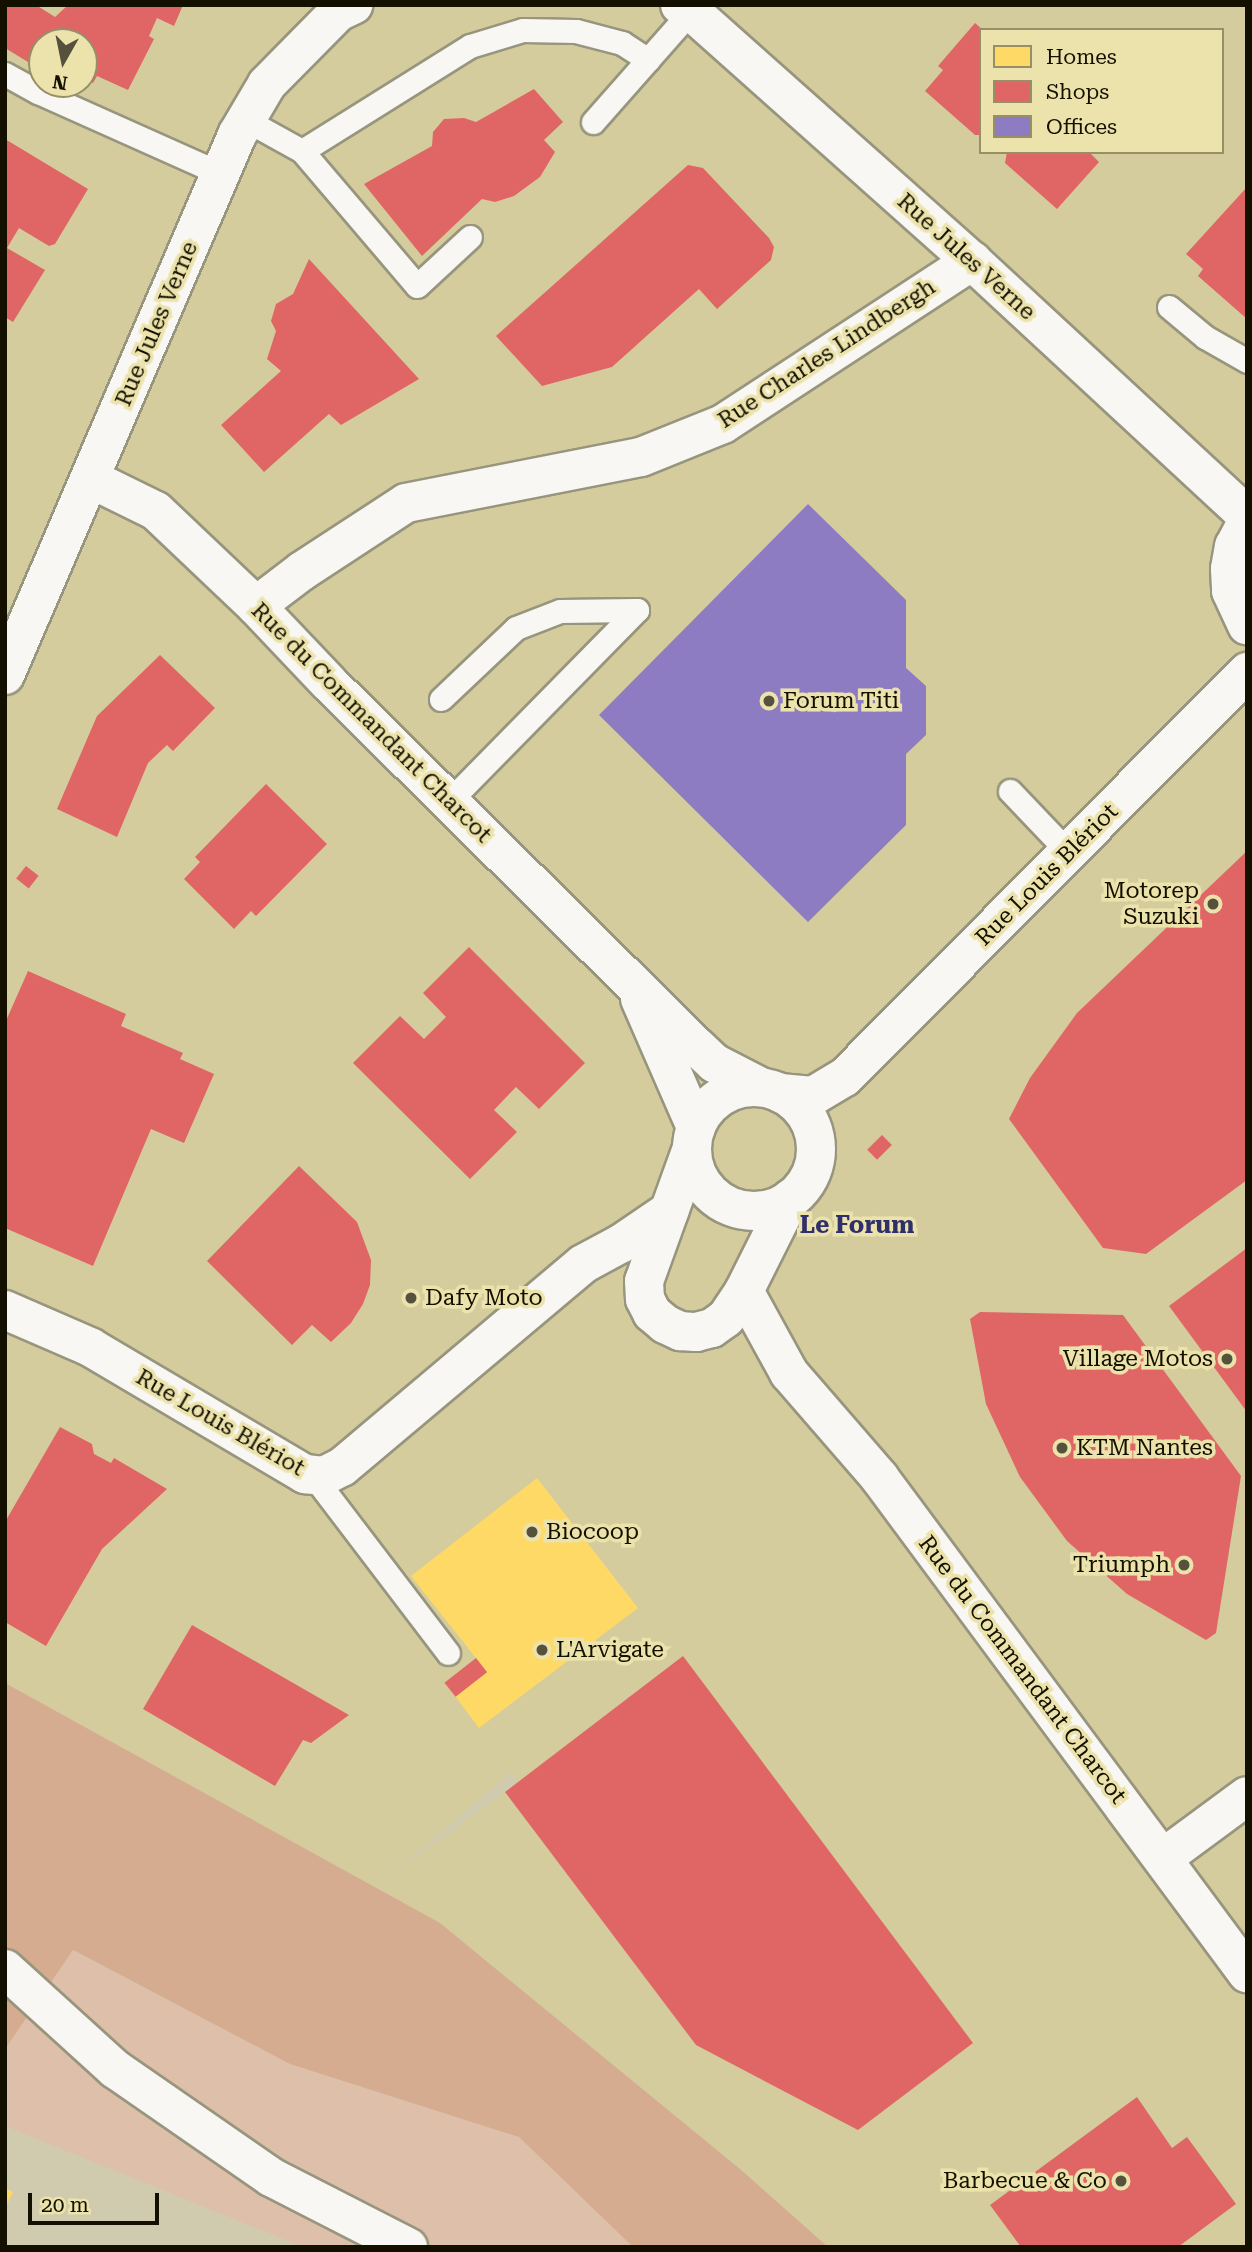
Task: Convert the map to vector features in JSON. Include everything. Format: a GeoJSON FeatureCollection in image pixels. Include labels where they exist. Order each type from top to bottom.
{"type":"FeatureCollection","features":[{"type":"Feature","properties":{"kind":"street","name":"Rue Jules Verne"},"geometry":{"type":"LineString","coordinates":[[5,675],[246,120],[267,84],[341,8]]}},
{"type":"Feature","properties":{"kind":"street","name":"Rue Jules Verne"},"geometry":{"type":"LineString","coordinates":[[686,8],[972,261],[1247,516]]}},
{"type":"Feature","properties":{"kind":"street","name":"Rue Charles Lindbergh"},"geometry":{"type":"LineString","coordinates":[[257,606],[302,571],[407,503],[642,457],[723,424],[972,261]]}},
{"type":"Feature","properties":{"kind":"street","name":"Rue du Commandant Charcot"},"geometry":{"type":"LineString","coordinates":[[91,479],[156,511],[257,606],[448,802],[714,1063],[770,1090]]}},
{"type":"Feature","properties":{"kind":"street"},"geometry":{"type":"LineString","coordinates":[[1247,522],[1234,546],[1230,569],[1231,591],[1247,625]]}},
{"type":"Feature","properties":{"kind":"street","name":"Rue Louis Blériot"},"geometry":{"type":"LineString","coordinates":[[770,1090],[813,1096],[845,1077],[1247,671]]}},
{"type":"Feature","properties":{"kind":"street","name":"Rue du Commandant Charcot"},"geometry":{"type":"LineString","coordinates":[[636,988],[694,1138]]}},
{"type":"Feature","properties":{"kind":"street","name":"Rue Louis Blériot"},"geometry":{"type":"LineString","coordinates":[[815,1140],[834,1115],[845,1077]]}},
{"type":"Feature","properties":{"kind":"street"},"geometry":{"type":"LineString","coordinates":[[645,1299],[643,1281],[647,1265],[702,1115],[721,1096],[733,1090],[770,1090],[804,1112],[815,1140],[813,1167],[800,1191],[790,1199],[765,1210],[738,1209],[713,1196],[697,1174],[694,1138]]}},
{"type":"Feature","properties":{"kind":"street"},"geometry":{"type":"LineString","coordinates":[[696,1332],[712,1328],[726,1318],[744,1291],[790,1199]]}},
{"type":"Feature","properties":{"kind":"street","name":"Rue Louis Blériot"},"geometry":{"type":"LineString","coordinates":[[5,1310],[90,1347],[314,1477],[342,1467],[583,1264],[622,1243],[669,1211]]}},
{"type":"Feature","properties":{"kind":"street"},"geometry":{"type":"LineString","coordinates":[[583,1264],[613,1275],[645,1299]]}},
{"type":"Feature","properties":{"kind":"street","name":"Rue du Commandant Charcot"},"geometry":{"type":"LineString","coordinates":[[744,1291],[789,1373],[879,1477],[1247,1973]]}},
{"type":"Feature","properties":{"kind":"street","name":"Rue du Commandant Charcot"},"geometry":{"type":"LineString","coordinates":[[645,1299],[652,1313],[665,1324],[680,1331],[696,1332],[748,1346],[789,1373]]}},
{"type":"Feature","properties":{"kind":"street"},"geometry":{"type":"LineString","coordinates":[[1163,1858],[1247,1796]]}},
{"type":"Feature","properties":{"kind":"street"},"geometry":{"type":"LineString","coordinates":[[5,1969],[115,2069],[271,2176],[408,2247]]}},
{"type":"Feature","properties":{"kind":"lane"},"geometry":{"type":"LineString","coordinates":[[593,122],[648,60],[686,8]]}},
{"type":"Feature","properties":{"kind":"lane"},"geometry":{"type":"LineString","coordinates":[[302,151],[470,47],[523,30],[576,31],[622,43],[648,60]]}},
{"type":"Feature","properties":{"kind":"lane"},"geometry":{"type":"LineString","coordinates":[[5,74],[38,92],[221,174]]}},
{"type":"Feature","properties":{"kind":"lane"},"geometry":{"type":"LineString","coordinates":[[246,120],[302,151],[417,286],[470,237]]}},
{"type":"Feature","properties":{"kind":"lane"},"geometry":{"type":"LineString","coordinates":[[1169,307],[1205,337],[1247,361]]}},
{"type":"Feature","properties":{"kind":"lane"},"geometry":{"type":"LineString","coordinates":[[442,699],[516,628],[560,611],[637,610],[448,802]]}},
{"type":"Feature","properties":{"kind":"lane"},"geometry":{"type":"LineString","coordinates":[[1010,791],[1069,853]]}},
{"type":"Feature","properties":{"kind":"lane"},"geometry":{"type":"LineString","coordinates":[[314,1477],[447,1653]]}},
{"type":"Feature","properties":{"kind":"shaded area"},"geometry":{"type":"Polygon","coordinates":[[[5,5],[1247,5],[1247,2247],[828,2247],[740,2169],[440,1923],[5,1683],[5,5]],[[511,1772],[388,1878],[518,1782],[511,1772]]]}},
{"type":"Feature","properties":{"kind":"shaded area"},"geometry":{"type":"Polygon","coordinates":[[[5,1683],[440,1923],[740,2169],[828,2247],[633,2247],[519,2137],[290,2064],[73,1950],[5,2049],[5,1683]]]}},
{"type":"Feature","properties":{"kind":"shaded area"},"geometry":{"type":"Polygon","coordinates":[[[72,1950],[290,2064],[519,2137],[633,2247],[303,2247],[5,2126],[5,2049],[72,1950]]]}},
{"type":"Feature","properties":{"kind":"building: Homes"},"geometry":{"type":"Polygon","coordinates":[[[537,1478],[638,1608],[479,1728],[455,1696],[487,1672],[411,1576],[537,1478]]]}},
{"type":"Feature","properties":{"kind":"building: Homes"},"geometry":{"type":"Polygon","coordinates":[[[5,2188],[13,2192],[5,2208],[5,2188]]]}},
{"type":"Feature","properties":{"kind":"building: Shops"},"geometry":{"type":"Polygon","coordinates":[[[5,5],[36,5],[55,17],[68,5],[183,5],[174,26],[157,18],[149,36],[154,39],[128,90],[98,76],[98,28],[28,28],[28,62],[5,48],[5,5]]]}},
{"type":"Feature","properties":{"kind":"building: Shops"},"geometry":{"type":"Polygon","coordinates":[[[975,23],[981,28],[979,135],[975,135],[925,91],[943,70],[938,66],[975,23]]]}},
{"type":"Feature","properties":{"kind":"building: Shops"},"geometry":{"type":"Polygon","coordinates":[[[534,89],[563,122],[544,140],[555,152],[540,177],[514,196],[495,202],[482,199],[422,256],[364,184],[432,146],[433,132],[444,119],[464,118],[476,122],[534,89]]]}},
{"type":"Feature","properties":{"kind":"building: Shops"},"geometry":{"type":"Polygon","coordinates":[[[5,139],[88,189],[55,244],[49,246],[19,228],[7,248],[45,270],[13,322],[5,317],[5,139]]]}},
{"type":"Feature","properties":{"kind":"building: Shops"},"geometry":{"type":"Polygon","coordinates":[[[1007,154],[1091,154],[1099,162],[1057,209],[1005,163],[1007,154]]]}},
{"type":"Feature","properties":{"kind":"building: Shops"},"geometry":{"type":"Polygon","coordinates":[[[688,165],[703,168],[769,238],[774,247],[771,260],[717,309],[699,289],[612,367],[542,386],[496,336],[688,165]]]}},
{"type":"Feature","properties":{"kind":"building: Shops"},"geometry":{"type":"Polygon","coordinates":[[[1247,187],[1247,319],[1198,276],[1203,269],[1186,254],[1247,187]]]}},
{"type":"Feature","properties":{"kind":"building: Shops"},"geometry":{"type":"Polygon","coordinates":[[[309,259],[419,379],[341,425],[329,414],[264,472],[221,425],[281,371],[267,359],[276,331],[271,321],[276,304],[293,294],[309,259]]]}},
{"type":"Feature","properties":{"kind":"building: Shops"},"geometry":{"type":"Polygon","coordinates":[[[160,655],[215,708],[173,751],[167,745],[148,763],[117,837],[57,809],[97,716],[160,655]]]}},
{"type":"Feature","properties":{"kind":"building: Shops"},"geometry":{"type":"Polygon","coordinates":[[[266,784],[327,844],[256,916],[251,911],[234,929],[184,879],[200,862],[195,857],[266,784]]]}},
{"type":"Feature","properties":{"kind":"building: Shops"},"geometry":{"type":"Polygon","coordinates":[[[1247,851],[1247,1180],[1146,1254],[1103,1248],[1009,1119],[1030,1078],[1077,1013],[1247,851]]]}},
{"type":"Feature","properties":{"kind":"building: Shops"},"geometry":{"type":"Polygon","coordinates":[[[26,866],[39,876],[29,888],[16,879],[26,866]]]}},
{"type":"Feature","properties":{"kind":"building: Shops"},"geometry":{"type":"Polygon","coordinates":[[[469,947],[585,1063],[539,1109],[516,1087],[494,1110],[517,1132],[470,1179],[353,1063],[400,1016],[424,1039],[446,1017],[423,993],[469,947]]]}},
{"type":"Feature","properties":{"kind":"building: Shops"},"geometry":{"type":"Polygon","coordinates":[[[28,971],[126,1014],[121,1026],[183,1053],[180,1059],[214,1074],[184,1143],[151,1129],[93,1266],[5,1228],[5,1023],[28,971]]]}},
{"type":"Feature","properties":{"kind":"building: Shops"},"geometry":{"type":"Polygon","coordinates":[[[882,1135],[892,1145],[877,1160],[867,1150],[882,1135]]]}},
{"type":"Feature","properties":{"kind":"building: Shops"},"geometry":{"type":"Polygon","coordinates":[[[299,1166],[357,1222],[371,1260],[370,1285],[363,1304],[351,1323],[331,1342],[312,1325],[292,1345],[207,1261],[299,1166]]]}},
{"type":"Feature","properties":{"kind":"building: Shops","name":"Village Motos"},"geometry":{"type":"Polygon","coordinates":[[[1247,1248],[1247,1412],[1169,1306],[1247,1248]]]}},
{"type":"Feature","properties":{"kind":"building: Shops"},"geometry":{"type":"Polygon","coordinates":[[[980,1312],[1123,1315],[1241,1476],[1216,1633],[1206,1640],[1127,1594],[1067,1541],[1020,1477],[986,1404],[970,1319],[980,1312]]]}},
{"type":"Feature","properties":{"kind":"building: Shops"},"geometry":{"type":"Polygon","coordinates":[[[60,1427],[92,1444],[94,1454],[111,1463],[114,1458],[167,1489],[102,1549],[46,1646],[5,1622],[5,1522],[60,1427]]]}},
{"type":"Feature","properties":{"kind":"building: Shops"},"geometry":{"type":"Polygon","coordinates":[[[192,1625],[349,1715],[311,1743],[303,1740],[275,1786],[143,1709],[192,1625]]]}},
{"type":"Feature","properties":{"kind":"building: Shops"},"geometry":{"type":"Polygon","coordinates":[[[683,1656],[973,2043],[858,2130],[696,2045],[505,1792],[683,1656]]]}},
{"type":"Feature","properties":{"kind":"building: Shops"},"geometry":{"type":"Polygon","coordinates":[[[476,1658],[487,1672],[456,1697],[444,1683],[476,1658]]]}},
{"type":"Feature","properties":{"kind":"building: Shops","name":"Barbecue & Co"},"geometry":{"type":"Polygon","coordinates":[[[1137,2097],[1172,2148],[1187,2137],[1236,2204],[1178,2247],[1021,2247],[990,2205],[1137,2097]]]}},
{"type":"Feature","properties":{"kind":"building: Offices","name":"Forum Titi"},"geometry":{"type":"Polygon","coordinates":[[[808,504],[906,600],[906,668],[926,686],[926,735],[906,754],[906,825],[808,922],[599,715],[808,504]]]}},
{"type":"Feature","properties":{"kind":"place","name":"Forum Titi"},"geometry":{"type":"Point","coordinates":[769,701]}},
{"type":"Feature","properties":{"kind":"place","name":"Motorep Suzuki"},"geometry":{"type":"Point","coordinates":[1213,904]}},
{"type":"Feature","properties":{"kind":"place","name":"Dafy Moto"},"geometry":{"type":"Point","coordinates":[411,1298]}},
{"type":"Feature","properties":{"kind":"place","name":"Village Motos"},"geometry":{"type":"Point","coordinates":[1227,1359]}},
{"type":"Feature","properties":{"kind":"place","name":"KTM Nantes"},"geometry":{"type":"Point","coordinates":[1062,1448]}},
{"type":"Feature","properties":{"kind":"place","name":"Biocoop"},"geometry":{"type":"Point","coordinates":[532,1532]}},
{"type":"Feature","properties":{"kind":"place","name":"Triumph"},"geometry":{"type":"Point","coordinates":[1184,1565]}},
{"type":"Feature","properties":{"kind":"place","name":"L'Arvigate"},"geometry":{"type":"Point","coordinates":[542,1650]}},
{"type":"Feature","properties":{"kind":"place","name":"Barbecue & Co"},"geometry":{"type":"Point","coordinates":[1121,2181]}},
{"type":"Feature","properties":{"kind":"district","name":"Le Forum"},"geometry":{"type":"Point","coordinates":[857,1226]}}]}
